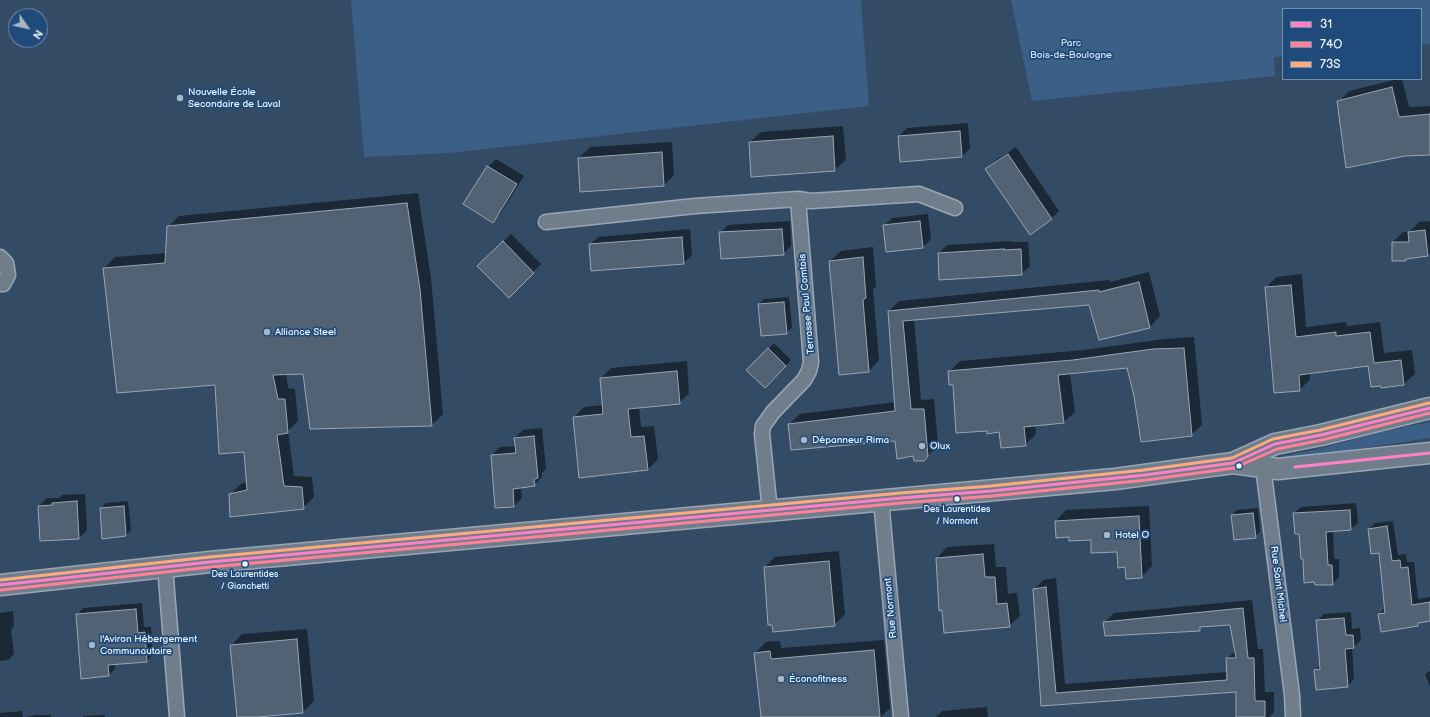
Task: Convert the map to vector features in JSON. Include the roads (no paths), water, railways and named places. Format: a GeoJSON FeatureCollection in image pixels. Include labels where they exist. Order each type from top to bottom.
{"type":"FeatureCollection","features":[{"type":"Feature","properties":{"kind":"main road"},"geometry":{"type":"LineString","coordinates":[[1262,459],[1275,444],[1321,435],[1430,408]]}},
{"type":"Feature","properties":{"kind":"main road"},"geometry":{"type":"LineString","coordinates":[[0,585],[165,566],[1115,479],[1262,459],[1284,468],[1430,453]]}},
{"type":"Feature","properties":{"kind":"street"},"geometry":{"type":"LineString","coordinates":[[546,222],[695,206],[798,199],[811,201],[919,194],[955,208]]}},
{"type":"Feature","properties":{"kind":"street","name":"Terrasse Paul Comtois"},"geometry":{"type":"LineString","coordinates":[[770,511],[762,434],[763,426],[773,412],[804,380],[812,362],[798,199]]}},
{"type":"Feature","properties":{"kind":"street"},"geometry":{"type":"LineString","coordinates":[[0,257],[6,263],[8,275],[3,284],[0,284]]}},
{"type":"Feature","properties":{"kind":"street","name":"Rue Saint Michel"},"geometry":{"type":"LineString","coordinates":[[1262,459],[1292,695],[1293,717]]}},
{"type":"Feature","properties":{"kind":"street","name":"Rue Normont"},"geometry":{"type":"LineString","coordinates":[[881,500],[901,717]]}},
{"type":"Feature","properties":{"kind":"street"},"geometry":{"type":"LineString","coordinates":[[165,566],[177,717]]}},
{"type":"Feature","properties":{"kind":"place","name":"Nouvelle École Secondaire de Laval"},"geometry":{"type":"Point","coordinates":[180,98]}},
{"type":"Feature","properties":{"kind":"place","name":"Alliance Steel"},"geometry":{"type":"Point","coordinates":[267,332]}},
{"type":"Feature","properties":{"kind":"place","name":"Dépanneur Rima"},"geometry":{"type":"Point","coordinates":[804,440]}},
{"type":"Feature","properties":{"kind":"place","name":"Olux"},"geometry":{"type":"Point","coordinates":[922,446]}},
{"type":"Feature","properties":{"kind":"place","name":"Des Laurentides / Normont"},"geometry":{"type":"Point","coordinates":[957,499]}},
{"type":"Feature","properties":{"kind":"place","name":"Hotel O"},"geometry":{"type":"Point","coordinates":[1107,535]}},
{"type":"Feature","properties":{"kind":"place","name":"Des Laurentides / Gianchetti"},"geometry":{"type":"Point","coordinates":[245,564]}},
{"type":"Feature","properties":{"kind":"place","name":"l'Aviron Hébergement Communautaire"},"geometry":{"type":"Point","coordinates":[92,645]}},
{"type":"Feature","properties":{"kind":"place","name":"Éconofitness"},"geometry":{"type":"Point","coordinates":[781,679]}},
{"type":"Feature","properties":{"kind":"park label","name":"Parc Bois-de-Boulogne"},"geometry":{"type":"Point","coordinates":[1071,48]}}]}
